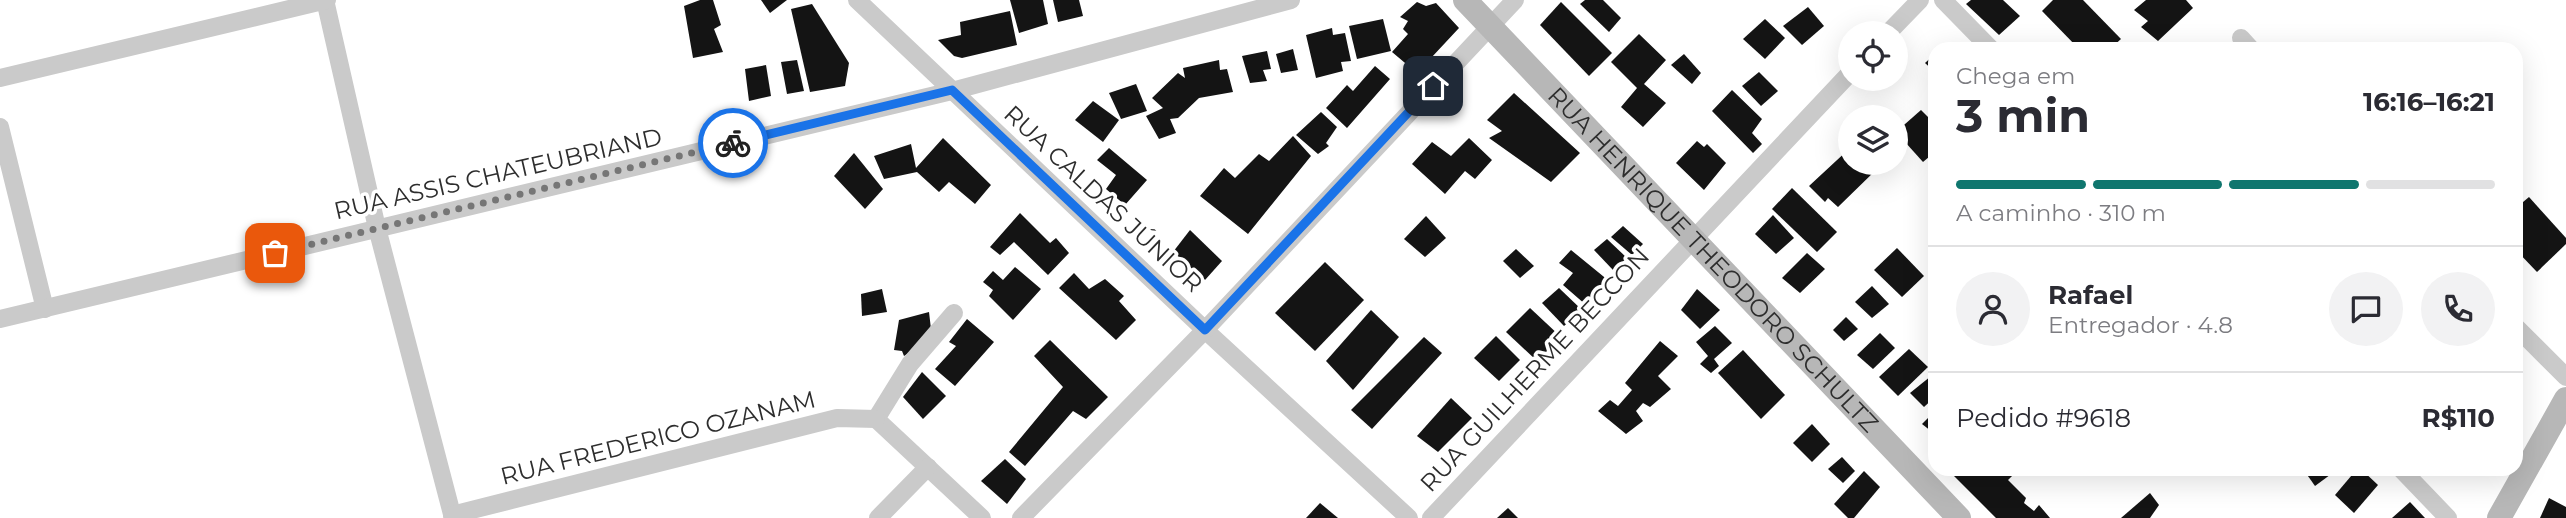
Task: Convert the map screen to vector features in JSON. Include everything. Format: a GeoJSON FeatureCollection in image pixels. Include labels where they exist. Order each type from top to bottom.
{"type":"FeatureCollection","features":[{"type":"Feature","properties":{"kind":"street"},"geometry":{"type":"LineString","coordinates":[[0,78],[325,0],[377,228],[452,516]]}},
{"type":"Feature","properties":{"kind":"street","name":"RUA CALDAS JÚNIOR"},"geometry":{"type":"LineString","coordinates":[[857,0],[1205,330],[1409,518]]}},
{"type":"Feature","properties":{"kind":"street","name":"RUA ASSIS CHATEUBRIAND"},"geometry":{"type":"LineString","coordinates":[[0,319],[952,90],[1291,0]]}},
{"type":"Feature","properties":{"kind":"street","name":"RUA HENRIQUE THEODORO SCHULTZ"},"geometry":{"type":"LineString","coordinates":[[1465,0],[1959,518]]}},
{"type":"Feature","properties":{"kind":"street"},"geometry":{"type":"LineString","coordinates":[[1021,518],[1205,330],[1515,0]]}},
{"type":"Feature","properties":{"kind":"street"},"geometry":{"type":"LineString","coordinates":[[1900,21],[1920,0]]}},
{"type":"Feature","properties":{"kind":"street"},"geometry":{"type":"LineString","coordinates":[[1944,0],[1984,42]]}},
{"type":"Feature","properties":{"kind":"street","name":"RUA GUILHERME BECCON"},"geometry":{"type":"LineString","coordinates":[[1431,518],[1838,86]]}},
{"type":"Feature","properties":{"kind":"street"},"geometry":{"type":"LineString","coordinates":[[0,127],[45,309]]}},
{"type":"Feature","properties":{"kind":"street"},"geometry":{"type":"LineString","coordinates":[[954,313],[909,364],[876,419],[982,518]]}},
{"type":"Feature","properties":{"kind":"street"},"geometry":{"type":"LineString","coordinates":[[2523,334],[2566,377]]}},
{"type":"Feature","properties":{"kind":"street"},"geometry":{"type":"LineString","coordinates":[[2523,475],[2566,399]]}},
{"type":"Feature","properties":{"kind":"street","name":"RUA FREDERICO OZANAM"},"geometry":{"type":"LineString","coordinates":[[452,516],[837,418],[876,419]]}},
{"type":"Feature","properties":{"kind":"street"},"geometry":{"type":"LineString","coordinates":[[878,518],[928,467]]}},
{"type":"Feature","properties":{"kind":"street"},"geometry":{"type":"LineString","coordinates":[[2408,476],[2448,518]]}},
{"type":"Feature","properties":{"kind":"street"},"geometry":{"type":"LineString","coordinates":[[2499,518],[2523,476]]}},
{"type":"Feature","properties":{"kind":"building"},"geometry":{"type":"Polygon","coordinates":[[[700,0],[713,0],[721,25],[714,29],[723,52],[693,58],[684,6],[700,0]]]}},
{"type":"Feature","properties":{"kind":"building"},"geometry":{"type":"Polygon","coordinates":[[[761,0],[787,0],[770,13],[761,0]]]}},
{"type":"Feature","properties":{"kind":"building"},"geometry":{"type":"Polygon","coordinates":[[[1010,0],[1043,0],[1048,24],[1019,33],[1010,0]]]}},
{"type":"Feature","properties":{"kind":"building"},"geometry":{"type":"Polygon","coordinates":[[[1053,0],[1079,0],[1083,16],[1058,22],[1053,0]]]}},
{"type":"Feature","properties":{"kind":"building"},"geometry":{"type":"Polygon","coordinates":[[[1585,0],[1603,0],[1621,18],[1609,32],[1580,4],[1585,0]]]}},
{"type":"Feature","properties":{"kind":"building"},"geometry":{"type":"Polygon","coordinates":[[[1971,0],[2003,0],[2020,16],[1999,35],[1966,4],[1971,0]]]}},
{"type":"Feature","properties":{"kind":"building"},"geometry":{"type":"Polygon","coordinates":[[[2053,0],[2083,0],[2121,39],[2118,42],[2072,42],[2042,11],[2053,0]]]}},
{"type":"Feature","properties":{"kind":"building"},"geometry":{"type":"Polygon","coordinates":[[[2146,0],[2186,0],[2193,8],[2158,41],[2141,27],[2148,21],[2134,10],[2146,0]]]}},
{"type":"Feature","properties":{"kind":"building"},"geometry":{"type":"Polygon","coordinates":[[[1417,2],[1426,6],[1436,3],[1459,28],[1417,73],[1392,52],[1408,34],[1403,29],[1408,21],[1400,17],[1417,2]]]}},
{"type":"Feature","properties":{"kind":"building"},"geometry":{"type":"Polygon","coordinates":[[[1561,2],[1612,53],[1589,76],[1540,25],[1561,2]]]}},
{"type":"Feature","properties":{"kind":"building"},"geometry":{"type":"Polygon","coordinates":[[[812,4],[849,63],[845,86],[810,92],[791,9],[812,4]]]}},
{"type":"Feature","properties":{"kind":"building"},"geometry":{"type":"Polygon","coordinates":[[[1808,7],[1824,26],[1802,45],[1783,26],[1808,7]]]}},
{"type":"Feature","properties":{"kind":"building"},"geometry":{"type":"Polygon","coordinates":[[[1010,11],[1017,45],[962,58],[954,56],[938,40],[961,35],[960,22],[1010,11]]]}},
{"type":"Feature","properties":{"kind":"building"},"geometry":{"type":"Polygon","coordinates":[[[1383,19],[1391,51],[1357,59],[1349,26],[1383,19]]]}},
{"type":"Feature","properties":{"kind":"building"},"geometry":{"type":"Polygon","coordinates":[[[1765,19],[1785,38],[1765,59],[1743,39],[1765,19]]]}},
{"type":"Feature","properties":{"kind":"building"},"geometry":{"type":"Polygon","coordinates":[[[1332,28],[1333,35],[1345,33],[1351,61],[1341,62],[1343,71],[1316,78],[1306,35],[1332,28]]]}},
{"type":"Feature","properties":{"kind":"building"},"geometry":{"type":"Polygon","coordinates":[[[1639,34],[1666,60],[1644,84],[1666,103],[1643,127],[1621,107],[1637,88],[1611,62],[1639,34]]]}},
{"type":"Feature","properties":{"kind":"building"},"geometry":{"type":"Polygon","coordinates":[[[1293,49],[1298,70],[1281,73],[1276,54],[1293,49]]]}},
{"type":"Feature","properties":{"kind":"building"},"geometry":{"type":"Polygon","coordinates":[[[1267,51],[1271,69],[1263,70],[1267,81],[1250,83],[1242,56],[1267,51]]]}},
{"type":"Feature","properties":{"kind":"building"},"geometry":{"type":"Polygon","coordinates":[[[1684,54],[1701,73],[1692,84],[1671,65],[1684,54]]]}},
{"type":"Feature","properties":{"kind":"building"},"geometry":{"type":"Polygon","coordinates":[[[797,60],[804,91],[787,94],[781,62],[797,60]]]}},
{"type":"Feature","properties":{"kind":"building"},"geometry":{"type":"Polygon","coordinates":[[[1219,60],[1220,70],[1227,69],[1233,92],[1199,98],[1178,118],[1170,119],[1176,133],[1159,139],[1146,116],[1163,108],[1152,98],[1178,73],[1185,78],[1183,68],[1219,60]]]}},
{"type":"Feature","properties":{"kind":"building"},"geometry":{"type":"Polygon","coordinates":[[[766,65],[771,96],[749,101],[745,69],[766,65]]]}},
{"type":"Feature","properties":{"kind":"building"},"geometry":{"type":"Polygon","coordinates":[[[1375,66],[1390,79],[1347,128],[1326,108],[1347,85],[1353,91],[1375,66]]]}},
{"type":"Feature","properties":{"kind":"building"},"geometry":{"type":"Polygon","coordinates":[[[1759,72],[1778,91],[1761,106],[1742,86],[1759,72]]]}},
{"type":"Feature","properties":{"kind":"building"},"geometry":{"type":"Polygon","coordinates":[[[1136,84],[1147,111],[1121,119],[1109,93],[1136,84]]]}},
{"type":"Feature","properties":{"kind":"building"},"geometry":{"type":"Polygon","coordinates":[[[1732,90],[1762,119],[1752,133],[1762,144],[1753,153],[1712,111],[1732,90]]]}},
{"type":"Feature","properties":{"kind":"building"},"geometry":{"type":"Polygon","coordinates":[[[1514,93],[1580,153],[1551,182],[1489,138],[1502,131],[1487,120],[1514,93]]]}},
{"type":"Feature","properties":{"kind":"building"},"geometry":{"type":"Polygon","coordinates":[[[1093,101],[1119,120],[1103,142],[1075,120],[1093,101]]]}},
{"type":"Feature","properties":{"kind":"building"},"geometry":{"type":"Polygon","coordinates":[[[1921,110],[1928,117],[1928,158],[1923,162],[1908,145],[1908,121],[1921,110]]]}},
{"type":"Feature","properties":{"kind":"building"},"geometry":{"type":"Polygon","coordinates":[[[1321,112],[1337,127],[1326,143],[1329,146],[1318,154],[1296,135],[1321,112]]]}},
{"type":"Feature","properties":{"kind":"building"},"geometry":{"type":"Polygon","coordinates":[[[1293,136],[1311,156],[1248,234],[1200,196],[1224,168],[1235,178],[1259,154],[1269,161],[1293,136]]]}},
{"type":"Feature","properties":{"kind":"building"},"geometry":{"type":"Polygon","coordinates":[[[943,138],[991,185],[975,204],[949,182],[939,192],[917,172],[884,179],[874,156],[911,144],[916,168],[943,138]]]}},
{"type":"Feature","properties":{"kind":"building"},"geometry":{"type":"Polygon","coordinates":[[[1469,138],[1492,160],[1475,179],[1465,171],[1445,194],[1412,164],[1432,142],[1451,156],[1469,138]]]}},
{"type":"Feature","properties":{"kind":"building"},"geometry":{"type":"Polygon","coordinates":[[[1697,141],[1704,147],[1707,144],[1726,163],[1704,190],[1676,163],[1697,141]]]}},
{"type":"Feature","properties":{"kind":"building"},"geometry":{"type":"Polygon","coordinates":[[[1109,148],[1147,180],[1125,205],[1106,189],[1116,175],[1097,160],[1109,148]]]}},
{"type":"Feature","properties":{"kind":"building"},"geometry":{"type":"Polygon","coordinates":[[[854,153],[883,189],[865,209],[834,176],[854,153]]]}},
{"type":"Feature","properties":{"kind":"building"},"geometry":{"type":"Polygon","coordinates":[[[1838,159],[1838,175],[1871,175],[1838,207],[1828,198],[1825,202],[1809,186],[1838,159]]]}},
{"type":"Feature","properties":{"kind":"building"},"geometry":{"type":"Polygon","coordinates":[[[1792,188],[1837,232],[1817,252],[1772,209],[1792,188]]]}},
{"type":"Feature","properties":{"kind":"building"},"geometry":{"type":"Polygon","coordinates":[[[2529,197],[2566,238],[2566,244],[2537,272],[2523,257],[2523,202],[2529,197]]]}},
{"type":"Feature","properties":{"kind":"building"},"geometry":{"type":"Polygon","coordinates":[[[1020,213],[1050,243],[1056,238],[1069,253],[1048,275],[1014,242],[1000,255],[990,247],[1020,213]]]}},
{"type":"Feature","properties":{"kind":"building"},"geometry":{"type":"Polygon","coordinates":[[[1773,215],[1794,238],[1776,254],[1755,234],[1773,215]]]}},
{"type":"Feature","properties":{"kind":"building"},"geometry":{"type":"Polygon","coordinates":[[[1426,216],[1446,238],[1425,257],[1404,239],[1426,216]]]}},
{"type":"Feature","properties":{"kind":"building"},"geometry":{"type":"Polygon","coordinates":[[[1623,226],[1643,244],[1632,255],[1611,237],[1623,226]]]}},
{"type":"Feature","properties":{"kind":"building"},"geometry":{"type":"Polygon","coordinates":[[[1190,230],[1222,261],[1205,280],[1173,252],[1190,230]]]}},
{"type":"Feature","properties":{"kind":"building"},"geometry":{"type":"Polygon","coordinates":[[[1607,239],[1627,258],[1613,270],[1594,250],[1607,239]]]}},
{"type":"Feature","properties":{"kind":"building"},"geometry":{"type":"Polygon","coordinates":[[[1897,248],[1924,276],[1902,297],[1874,270],[1897,248]]]}},
{"type":"Feature","properties":{"kind":"building"},"geometry":{"type":"Polygon","coordinates":[[[1516,249],[1534,266],[1520,278],[1503,261],[1516,249]]]}},
{"type":"Feature","properties":{"kind":"building"},"geometry":{"type":"Polygon","coordinates":[[[1571,250],[1609,281],[1586,305],[1563,285],[1573,273],[1559,263],[1571,250]]]}},
{"type":"Feature","properties":{"kind":"building"},"geometry":{"type":"Polygon","coordinates":[[[1807,253],[1825,269],[1800,293],[1782,278],[1807,253]]]}},
{"type":"Feature","properties":{"kind":"building"},"geometry":{"type":"Polygon","coordinates":[[[1325,262],[1364,300],[1315,351],[1275,313],[1325,262]]]}},
{"type":"Feature","properties":{"kind":"building"},"geometry":{"type":"Polygon","coordinates":[[[1015,267],[1041,289],[1013,320],[989,296],[993,290],[983,282],[993,271],[1003,280],[1015,267]]]}},
{"type":"Feature","properties":{"kind":"building"},"geometry":{"type":"Polygon","coordinates":[[[1074,273],[1089,289],[1105,279],[1124,296],[1119,301],[1136,320],[1116,340],[1059,288],[1074,273]]]}},
{"type":"Feature","properties":{"kind":"building"},"geometry":{"type":"Polygon","coordinates":[[[1872,286],[1889,304],[1872,318],[1855,302],[1872,286]]]}},
{"type":"Feature","properties":{"kind":"building"},"geometry":{"type":"Polygon","coordinates":[[[1559,288],[1582,310],[1564,326],[1542,303],[1559,288]]]}},
{"type":"Feature","properties":{"kind":"building"},"geometry":{"type":"Polygon","coordinates":[[[882,289],[887,312],[862,316],[861,294],[882,289]]]}},
{"type":"Feature","properties":{"kind":"building"},"geometry":{"type":"Polygon","coordinates":[[[1697,289],[1720,310],[1700,329],[1681,310],[1697,289]]]}},
{"type":"Feature","properties":{"kind":"building"},"geometry":{"type":"Polygon","coordinates":[[[1530,308],[1561,337],[1537,361],[1506,332],[1530,308]]]}},
{"type":"Feature","properties":{"kind":"building"},"geometry":{"type":"Polygon","coordinates":[[[1371,310],[1399,337],[1353,390],[1326,361],[1371,310]]]}},
{"type":"Feature","properties":{"kind":"building"},"geometry":{"type":"Polygon","coordinates":[[[929,312],[931,329],[921,345],[904,356],[902,351],[894,350],[899,320],[929,312]]]}},
{"type":"Feature","properties":{"kind":"building"},"geometry":{"type":"Polygon","coordinates":[[[1846,317],[1858,329],[1844,341],[1833,330],[1846,317]]]}},
{"type":"Feature","properties":{"kind":"building"},"geometry":{"type":"Polygon","coordinates":[[[967,319],[994,342],[955,386],[935,369],[956,346],[949,342],[967,319]]]}},
{"type":"Feature","properties":{"kind":"building"},"geometry":{"type":"Polygon","coordinates":[[[1715,326],[1732,343],[1714,359],[1719,366],[1711,373],[1700,364],[1708,356],[1696,342],[1715,326]]]}},
{"type":"Feature","properties":{"kind":"building"},"geometry":{"type":"Polygon","coordinates":[[[1880,333],[1895,348],[1873,369],[1857,355],[1880,333]]]}},
{"type":"Feature","properties":{"kind":"building"},"geometry":{"type":"Polygon","coordinates":[[[1496,336],[1520,360],[1499,381],[1474,358],[1496,336]]]}},
{"type":"Feature","properties":{"kind":"building"},"geometry":{"type":"Polygon","coordinates":[[[1424,337],[1442,353],[1372,429],[1351,410],[1424,337]]]}},
{"type":"Feature","properties":{"kind":"building"},"geometry":{"type":"Polygon","coordinates":[[[1050,340],[1108,397],[1086,419],[1073,411],[1025,466],[1009,452],[1063,387],[1034,356],[1050,340]]]}},
{"type":"Feature","properties":{"kind":"building"},"geometry":{"type":"Polygon","coordinates":[[[1660,341],[1678,356],[1658,376],[1671,389],[1650,407],[1643,403],[1636,411],[1643,421],[1626,434],[1598,411],[1610,400],[1618,406],[1632,390],[1625,383],[1660,341]]]}},
{"type":"Feature","properties":{"kind":"building"},"geometry":{"type":"Polygon","coordinates":[[[1909,349],[1928,367],[1898,396],[1879,377],[1909,349]]]}},
{"type":"Feature","properties":{"kind":"building"},"geometry":{"type":"Polygon","coordinates":[[[1743,350],[1785,395],[1761,419],[1718,373],[1743,350]]]}},
{"type":"Feature","properties":{"kind":"building"},"geometry":{"type":"Polygon","coordinates":[[[922,372],[946,396],[923,419],[903,397],[922,372]]]}},
{"type":"Feature","properties":{"kind":"building"},"geometry":{"type":"Polygon","coordinates":[[[1928,378],[1928,403],[1924,407],[1910,393],[1928,378]]]}},
{"type":"Feature","properties":{"kind":"building"},"geometry":{"type":"Polygon","coordinates":[[[1451,398],[1472,418],[1438,452],[1417,436],[1451,398]]]}},
{"type":"Feature","properties":{"kind":"building"},"geometry":{"type":"Polygon","coordinates":[[[1928,418],[1928,429],[1922,424],[1928,418]]]}},
{"type":"Feature","properties":{"kind":"building"},"geometry":{"type":"Polygon","coordinates":[[[1812,424],[1830,444],[1812,462],[1793,443],[1812,424]]]}},
{"type":"Feature","properties":{"kind":"building"},"geometry":{"type":"Polygon","coordinates":[[[1842,457],[1855,471],[1843,483],[1828,469],[1842,457]]]}},
{"type":"Feature","properties":{"kind":"building"},"geometry":{"type":"Polygon","coordinates":[[[1005,459],[1026,479],[1007,504],[981,481],[1005,459]]]}},
{"type":"Feature","properties":{"kind":"building"},"geometry":{"type":"Polygon","coordinates":[[[1864,471],[1880,487],[1854,518],[1848,518],[1834,504],[1864,471]]]}},
{"type":"Feature","properties":{"kind":"building"},"geometry":{"type":"Polygon","coordinates":[[[1954,476],[2012,476],[2008,480],[2026,498],[2024,503],[2034,511],[2039,505],[2050,518],[1996,518],[1954,476]]]}},
{"type":"Feature","properties":{"kind":"building"},"geometry":{"type":"Polygon","coordinates":[[[2308,476],[2329,476],[2315,486],[2308,476]]]}},
{"type":"Feature","properties":{"kind":"building"},"geometry":{"type":"Polygon","coordinates":[[[2351,476],[2368,476],[2378,485],[2354,513],[2335,495],[2351,476]]]}},
{"type":"Feature","properties":{"kind":"building"},"geometry":{"type":"Polygon","coordinates":[[[2150,493],[2159,505],[2150,518],[2121,518],[2150,493]]]}},
{"type":"Feature","properties":{"kind":"building"},"geometry":{"type":"Polygon","coordinates":[[[2549,498],[2566,507],[2566,518],[2540,518],[2549,498]]]}},
{"type":"Feature","properties":{"kind":"building"},"geometry":{"type":"Polygon","coordinates":[[[2410,502],[2425,518],[2392,518],[2410,502]]]}},
{"type":"Feature","properties":{"kind":"building"},"geometry":{"type":"Polygon","coordinates":[[[1320,503],[1338,518],[1306,518],[1320,503]]]}},
{"type":"Feature","properties":{"kind":"building"},"geometry":{"type":"Polygon","coordinates":[[[1508,508],[1518,518],[1497,518],[1508,508]]]}},
{"type":"Feature","properties":{"kind":"way so far"},"geometry":{"type":"LineString","coordinates":[[275,253],[733,143]]}},
{"type":"Feature","properties":{"kind":"route"},"geometry":{"type":"LineString","coordinates":[[733,143],[952,90],[1205,330],[1433,86]]}}]}
